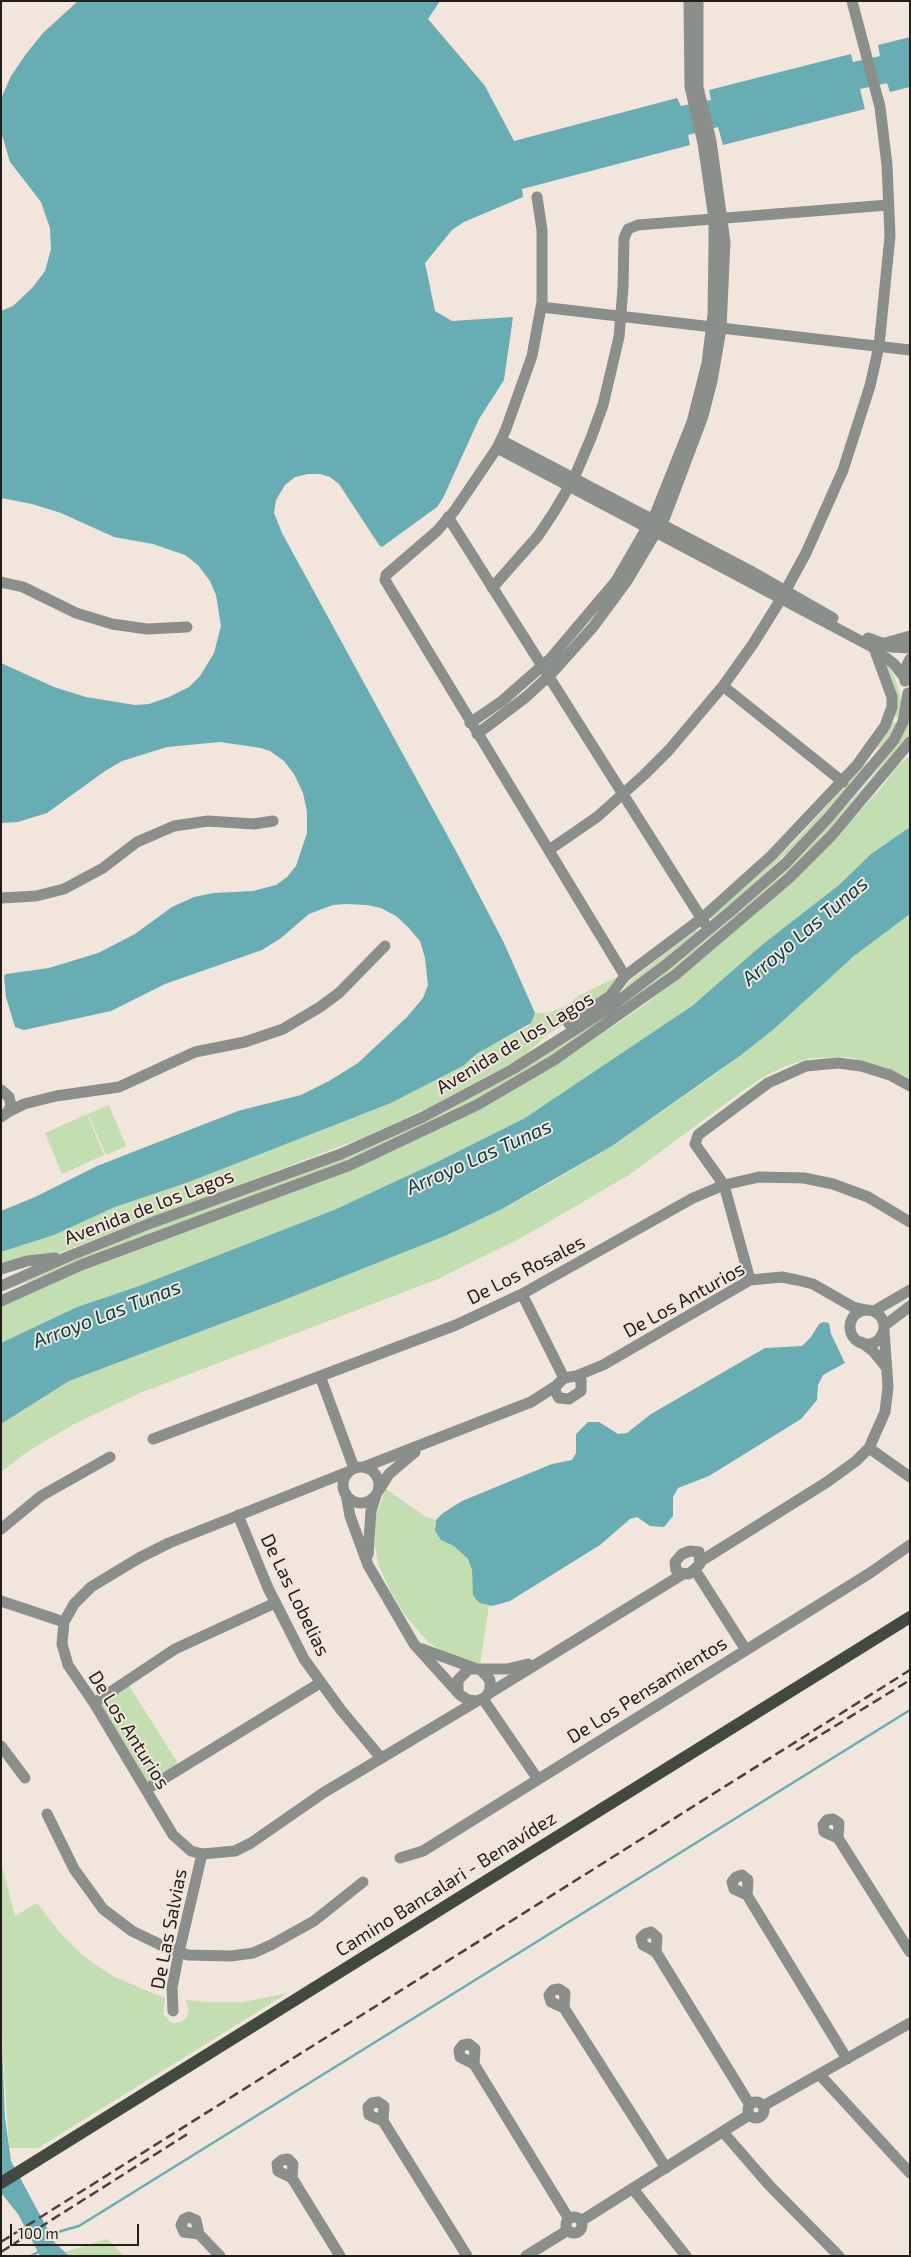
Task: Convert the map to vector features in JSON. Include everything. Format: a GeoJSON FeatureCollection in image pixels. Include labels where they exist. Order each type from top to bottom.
{"type":"FeatureCollection","features":[{"type":"Feature","properties":{"kind":"main road","name":"Camino Bancalari - Benavídez"},"geometry":{"type":"LineString","coordinates":[[1,2183],[910,1617]]}},
{"type":"Feature","properties":{"kind":"street"},"geometry":{"type":"LineString","coordinates":[[477,734],[593,627],[627,580],[694,444],[703,416],[712,381],[716,329],[714,275],[718,219],[693,60],[689,1]]}},
{"type":"Feature","properties":{"kind":"street"},"geometry":{"type":"LineString","coordinates":[[693,60],[698,1]]}},
{"type":"Feature","properties":{"kind":"street"},"geometry":{"type":"LineString","coordinates":[[549,850],[597,817],[623,794],[669,750],[723,686],[753,644],[783,595],[806,553],[844,470],[870,386],[879,346],[889,258],[883,129],[873,73],[852,1]]}},
{"type":"Feature","properties":{"kind":"street"},"geometry":{"type":"LineString","coordinates":[[538,198],[542,239],[541,307],[532,356],[521,392],[499,444],[448,518],[437,531],[386,575],[385,580],[470,723],[626,976]]}},
{"type":"Feature","properties":{"kind":"street"},"geometry":{"type":"LineString","coordinates":[[492,588],[538,536],[572,482],[603,404],[612,372],[622,317],[624,238],[626,230],[638,225],[888,205]]}},
{"type":"Feature","properties":{"kind":"street"},"geometry":{"type":"LineString","coordinates":[[541,307],[716,329],[910,350]]}},
{"type":"Feature","properties":{"kind":"street"},"geometry":{"type":"LineString","coordinates":[[499,444],[873,644],[894,664],[905,678],[909,694]]}},
{"type":"Feature","properties":{"kind":"street"},"geometry":{"type":"LineString","coordinates":[[448,518],[709,930]]}},
{"type":"Feature","properties":{"kind":"street"},"geometry":{"type":"LineString","coordinates":[[1,582],[23,587],[76,613],[112,624],[147,629],[187,626]]}},
{"type":"Feature","properties":{"kind":"street"},"geometry":{"type":"LineString","coordinates":[[873,644],[910,636]]}},
{"type":"Feature","properties":{"kind":"street"},"geometry":{"type":"LineString","coordinates":[[873,644],[910,648]]}},
{"type":"Feature","properties":{"kind":"street"},"geometry":{"type":"LineString","coordinates":[[513,1069],[546,1040],[610,996],[626,976],[701,918],[772,856],[843,782],[885,726],[892,707],[892,697],[873,644]]}},
{"type":"Feature","properties":{"kind":"street"},"geometry":{"type":"LineString","coordinates":[[905,678],[910,659]]}},
{"type":"Feature","properties":{"kind":"street"},"geometry":{"type":"LineString","coordinates":[[470,723],[545,671]]}},
{"type":"Feature","properties":{"kind":"street"},"geometry":{"type":"LineString","coordinates":[[723,686],[843,782]]}},
{"type":"Feature","properties":{"kind":"street","name":"Avenida de los Lagos"},"geometry":{"type":"LineString","coordinates":[[1,1286],[67,1257],[341,1154],[423,1117],[513,1069],[608,1008],[709,930],[786,863],[830,817],[891,745],[903,722],[909,694]]}},
{"type":"Feature","properties":{"kind":"street","name":"Avenida de los Lagos"},"geometry":{"type":"LineString","coordinates":[[1,1301],[81,1264],[350,1165],[477,1105],[554,1060],[675,975],[766,898],[832,835],[910,742]]}},
{"type":"Feature","properties":{"kind":"street"},"geometry":{"type":"LineString","coordinates":[[857,765],[891,745]]}},
{"type":"Feature","properties":{"kind":"street"},"geometry":{"type":"LineString","coordinates":[[893,763],[910,750]]}},
{"type":"Feature","properties":{"kind":"street"},"geometry":{"type":"LineString","coordinates":[[1,898],[36,896],[64,889],[84,880],[103,868],[137,842],[174,826],[208,821],[254,824],[274,821]]}},
{"type":"Feature","properties":{"kind":"street"},"geometry":{"type":"LineString","coordinates":[[4,1115],[24,1104],[74,1093],[119,1087],[195,1052],[245,1042],[282,1029],[314,1011],[339,993],[385,946]]}},
{"type":"Feature","properties":{"kind":"street"},"geometry":{"type":"LineString","coordinates":[[750,1280],[724,1185],[695,1144],[696,1138],[715,1120],[768,1084],[806,1066],[838,1063],[878,1070],[910,1086]]}},
{"type":"Feature","properties":{"kind":"street"},"geometry":{"type":"LineString","coordinates":[[5,1094],[24,1104]]}},
{"type":"Feature","properties":{"kind":"street"},"geometry":{"type":"LineString","coordinates":[[4,1115],[11,1105],[5,1094]]}},
{"type":"Feature","properties":{"kind":"street","name":"De Los Rosales"},"geometry":{"type":"LineString","coordinates":[[153,1439],[456,1325],[522,1294],[686,1202],[724,1185],[759,1177],[810,1179],[833,1184],[868,1197],[910,1222]]}},
{"type":"Feature","properties":{"kind":"street"},"geometry":{"type":"LineString","coordinates":[[1,1269],[27,1262],[67,1257]]}},
{"type":"Feature","properties":{"kind":"street","name":"De Los Anturios"},"geometry":{"type":"LineString","coordinates":[[603,1365],[750,1280],[782,1277],[813,1284],[841,1300],[870,1311]]}},
{"type":"Feature","properties":{"kind":"street"},"geometry":{"type":"LineString","coordinates":[[850,1325],[857,1313],[870,1311],[910,1290]]}},
{"type":"Feature","properties":{"kind":"street"},"geometry":{"type":"LineString","coordinates":[[522,1294],[565,1380]]}},
{"type":"Feature","properties":{"kind":"street"},"geometry":{"type":"LineString","coordinates":[[841,1300],[848,1313],[853,1335],[873,1351],[887,1369]]}},
{"type":"Feature","properties":{"kind":"street"},"geometry":{"type":"LineString","coordinates":[[861,1342],[875,1342],[884,1328],[910,1306]]}},
{"type":"Feature","properties":{"kind":"street"},"geometry":{"type":"LineString","coordinates":[[202,1854],[225,1854],[242,1848],[323,1793],[448,1720],[536,1662],[682,1574],[689,1574],[698,1565],[731,1541],[827,1482],[856,1461],[869,1448],[885,1412],[888,1387],[884,1328],[881,1317],[870,1311]]}},
{"type":"Feature","properties":{"kind":"street"},"geometry":{"type":"LineString","coordinates":[[323,1483],[345,1492],[355,1502],[361,1503],[372,1499],[389,1474],[424,1445],[531,1402],[565,1380],[603,1365]]}},
{"type":"Feature","properties":{"kind":"street"},"geometry":{"type":"LineString","coordinates":[[531,1402],[563,1400],[575,1397],[603,1365]]}},
{"type":"Feature","properties":{"kind":"street"},"geometry":{"type":"LineString","coordinates":[[320,1376],[356,1468]]}},
{"type":"Feature","properties":{"kind":"street"},"geometry":{"type":"LineString","coordinates":[[565,1380],[582,1383],[581,1391]]}},
{"type":"Feature","properties":{"kind":"street"},"geometry":{"type":"LineString","coordinates":[[563,1400],[557,1395],[565,1380]]}},
{"type":"Feature","properties":{"kind":"street","name":"De Los Anturios"},"geometry":{"type":"LineString","coordinates":[[202,1854],[191,1851],[173,1835],[94,1703],[68,1665],[63,1654],[62,1634],[64,1622],[81,1595],[119,1569],[169,1543],[323,1483],[356,1468],[424,1445]]}},
{"type":"Feature","properties":{"kind":"street"},"geometry":{"type":"LineString","coordinates":[[869,1448],[910,1477]]}},
{"type":"Feature","properties":{"kind":"street"},"geometry":{"type":"LineString","coordinates":[[1,1529],[41,1496],[110,1457]]}},
{"type":"Feature","properties":{"kind":"street"},"geometry":{"type":"LineString","coordinates":[[356,1468],[344,1479],[345,1492],[350,1516],[368,1565],[414,1644],[459,1693],[468,1700],[483,1698]]}},
{"type":"Feature","properties":{"kind":"street"},"geometry":{"type":"LineString","coordinates":[[356,1468],[374,1472],[379,1484],[370,1519],[368,1565]]}},
{"type":"Feature","properties":{"kind":"street","name":"De Las Lobelias"},"geometry":{"type":"LineString","coordinates":[[238,1515],[290,1634],[320,1683],[381,1758]]}},
{"type":"Feature","properties":{"kind":"street"},"geometry":{"type":"LineString","coordinates":[[652,1592],[682,1554],[731,1541]]}},
{"type":"Feature","properties":{"kind":"street","name":"De Los Pensamientos"},"geometry":{"type":"LineString","coordinates":[[400,1858],[422,1851],[910,1546]]}},
{"type":"Feature","properties":{"kind":"street"},"geometry":{"type":"LineString","coordinates":[[690,1551],[698,1552],[698,1565],[746,1650]]}},
{"type":"Feature","properties":{"kind":"street"},"geometry":{"type":"LineString","coordinates":[[676,1561],[676,1570],[682,1574]]}},
{"type":"Feature","properties":{"kind":"street"},"geometry":{"type":"LineString","coordinates":[[1,1601],[64,1622]]}},
{"type":"Feature","properties":{"kind":"street"},"geometry":{"type":"LineString","coordinates":[[94,1703],[175,1649],[275,1603]]}},
{"type":"Feature","properties":{"kind":"street"},"geometry":{"type":"LineString","coordinates":[[414,1644],[434,1655],[477,1669],[490,1680],[483,1698]]}},
{"type":"Feature","properties":{"kind":"street"},"geometry":{"type":"LineString","coordinates":[[448,1720],[455,1710],[459,1693],[457,1685],[460,1675],[469,1669],[507,1669],[536,1662]]}},
{"type":"Feature","properties":{"kind":"street"},"geometry":{"type":"LineString","coordinates":[[147,1790],[286,1702],[320,1683]]}},
{"type":"Feature","properties":{"kind":"street"},"geometry":{"type":"LineString","coordinates":[[483,1698],[537,1778]]}},
{"type":"Feature","properties":{"kind":"street"},"geometry":{"type":"LineString","coordinates":[[1,1746],[25,1778]]}},
{"type":"Feature","properties":{"kind":"street"},"geometry":{"type":"LineString","coordinates":[[47,1814],[74,1869],[103,1909],[132,1931],[178,1952],[208,1957],[253,1952],[290,1936],[314,1921],[363,1882]]}},
{"type":"Feature","properties":{"kind":"street"},"geometry":{"type":"LineString","coordinates":[[838,1838],[910,1952]]}},
{"type":"Feature","properties":{"kind":"street","name":"De Las Salvias"},"geometry":{"type":"LineString","coordinates":[[173,2011],[172,1988],[178,1952],[202,1854]]}},
{"type":"Feature","properties":{"kind":"street"},"geometry":{"type":"LineString","coordinates":[[747,1895],[848,2059]]}},
{"type":"Feature","properties":{"kind":"street"},"geometry":{"type":"LineString","coordinates":[[656,1952],[750,2110]]}},
{"type":"Feature","properties":{"kind":"street"},"geometry":{"type":"LineString","coordinates":[[564,2008],[666,2168]]}},
{"type":"Feature","properties":{"kind":"street"},"geometry":{"type":"LineString","coordinates":[[526,2256],[541,2252],[576,2217],[581,2221],[724,2132],[757,2102],[762,2106],[820,2075],[910,2022]]}},
{"type":"Feature","properties":{"kind":"street"},"geometry":{"type":"LineString","coordinates":[[474,2064],[569,2224]]}},
{"type":"Feature","properties":{"kind":"street"},"geometry":{"type":"LineString","coordinates":[[820,2075],[910,2173]]}},
{"type":"Feature","properties":{"kind":"street"},"geometry":{"type":"LineString","coordinates":[[383,2121],[467,2256]]}},
{"type":"Feature","properties":{"kind":"street"},"geometry":{"type":"LineString","coordinates":[[724,2132],[769,2185],[839,2256]]}},
{"type":"Feature","properties":{"kind":"street"},"geometry":{"type":"LineString","coordinates":[[292,2178],[340,2256]]}},
{"type":"Feature","properties":{"kind":"street"},"geometry":{"type":"LineString","coordinates":[[633,2189],[686,2256]]}},
{"type":"Feature","properties":{"kind":"street"},"geometry":{"type":"LineString","coordinates":[[199,2234],[220,2256]]}},
{"type":"Feature","properties":{"kind":"green space"},"geometry":{"type":"Polygon","coordinates":[[[883,656],[895,678],[902,703],[900,718],[894,716],[883,656]]]}},
{"type":"Feature","properties":{"kind":"green space"},"geometry":{"type":"Polygon","coordinates":[[[910,717],[910,735],[875,781],[799,862],[653,986],[570,1045],[472,1102],[360,1155],[1,1292],[1,1290],[129,1237],[358,1151],[521,1070],[795,858],[842,811],[871,778],[902,737],[910,717]]]}},
{"type":"Feature","properties":{"kind":"green space"},"geometry":{"type":"Polygon","coordinates":[[[891,722],[899,724],[885,743],[868,754],[891,722]]]}},
{"type":"Feature","properties":{"kind":"green space"},"geometry":{"type":"Polygon","coordinates":[[[910,756],[910,827],[871,854],[839,885],[763,944],[692,1006],[558,1097],[525,1118],[334,1210],[139,1286],[77,1307],[1,1343],[1,1305],[57,1280],[268,1200],[569,1056],[646,1004],[715,948],[840,833],[882,787],[897,766],[910,756]]]}},
{"type":"Feature","properties":{"kind":"green space"},"geometry":{"type":"Polygon","coordinates":[[[874,759],[797,844],[713,921],[710,917],[793,843],[864,765],[874,759]]]}},
{"type":"Feature","properties":{"kind":"green space"},"geometry":{"type":"Polygon","coordinates":[[[910,914],[910,1081],[884,1067],[849,1057],[810,1058],[786,1066],[767,1075],[744,1090],[629,1175],[521,1238],[438,1279],[140,1393],[74,1424],[27,1452],[1,1472],[1,1424],[69,1381],[279,1302],[445,1236],[502,1209],[552,1182],[612,1146],[714,1075],[774,1029],[854,956],[910,914]]]}},
{"type":"Feature","properties":{"kind":"green space"},"geometry":{"type":"Polygon","coordinates":[[[695,930],[698,932],[687,942],[622,992],[629,982],[695,930]]]}},
{"type":"Feature","properties":{"kind":"green space"},"geometry":{"type":"Polygon","coordinates":[[[619,976],[618,981],[586,1010],[547,1035],[524,1056],[430,1107],[362,1138],[56,1254],[1,1266],[2,1252],[54,1235],[115,1207],[189,1182],[391,1103],[463,1066],[486,1048],[528,1027],[535,1013],[548,1013],[568,1005],[578,996],[619,976]]]}},
{"type":"Feature","properties":{"kind":"green space"},"geometry":{"type":"Polygon","coordinates":[[[109,1105],[126,1146],[106,1155],[88,1114],[109,1105]]]}},
{"type":"Feature","properties":{"kind":"green space"},"geometry":{"type":"Polygon","coordinates":[[[87,1114],[104,1155],[62,1174],[45,1133],[87,1114]]]}},
{"type":"Feature","properties":{"kind":"green space"},"geometry":{"type":"Polygon","coordinates":[[[386,1489],[426,1517],[436,1520],[434,1525],[468,1559],[472,1570],[473,1589],[485,1605],[489,1605],[480,1665],[442,1651],[428,1642],[405,1615],[391,1592],[378,1564],[375,1546],[376,1515],[386,1489]]]}},
{"type":"Feature","properties":{"kind":"green space"},"geometry":{"type":"Polygon","coordinates":[[[128,1684],[179,1765],[148,1784],[97,1704],[128,1684]]]}},
{"type":"Feature","properties":{"kind":"green space"},"geometry":{"type":"Polygon","coordinates":[[[1,1863],[15,1916],[37,1903],[60,1933],[82,1955],[114,1977],[165,1998],[163,2014],[172,2023],[181,2022],[187,2017],[189,2008],[185,2000],[243,2002],[288,1993],[38,2148],[9,2148],[1,2020],[1,1863]]]}},
{"type":"Feature","properties":{"kind":"green space"},"geometry":{"type":"Polygon","coordinates":[[[107,2239],[124,2256],[69,2256],[65,2252],[107,2239]]]}},
{"type":"Feature","properties":{"kind":"water"},"geometry":{"type":"Polygon","coordinates":[[[78,1],[440,1],[428,19],[485,86],[514,141],[677,98],[681,106],[711,100],[709,90],[851,54],[853,62],[880,56],[878,45],[910,37],[910,87],[890,92],[887,83],[860,89],[865,109],[723,145],[718,127],[688,135],[690,145],[522,189],[523,197],[464,222],[452,230],[425,263],[435,311],[452,321],[513,317],[504,380],[479,419],[443,498],[437,507],[382,547],[339,484],[330,477],[320,474],[308,474],[295,477],[285,485],[276,500],[274,513],[282,533],[503,941],[535,1013],[531,1023],[478,1053],[463,1066],[391,1103],[189,1182],[115,1207],[54,1235],[1,1252],[1,1211],[35,1197],[97,1166],[238,1111],[301,1095],[329,1081],[358,1063],[407,1017],[423,998],[428,985],[425,958],[420,941],[396,916],[381,908],[367,905],[333,905],[309,914],[281,938],[262,950],[165,984],[111,1011],[24,1030],[15,1027],[6,997],[4,976],[6,974],[49,968],[98,953],[135,934],[172,907],[194,897],[214,893],[253,891],[276,885],[287,877],[296,866],[307,833],[307,812],[303,793],[294,774],[284,761],[270,751],[261,748],[220,742],[167,747],[122,761],[47,813],[18,822],[1,823],[1,663],[54,687],[86,697],[135,705],[149,704],[189,687],[200,676],[214,653],[221,626],[216,595],[210,581],[198,565],[185,555],[153,544],[114,537],[61,513],[32,504],[1,498],[1,311],[13,306],[33,287],[45,271],[51,249],[50,228],[41,202],[10,162],[2,135],[1,99],[11,76],[26,54],[43,33],[78,1]]]}},
{"type":"Feature","properties":{"kind":"water","name":"Arroyo Las Tunas"},"geometry":{"type":"Polygon","coordinates":[[[910,827],[910,914],[854,956],[774,1029],[741,1055],[612,1146],[502,1209],[445,1236],[279,1302],[69,1381],[1,1424],[1,1343],[77,1307],[139,1286],[334,1210],[525,1118],[692,1006],[763,944],[839,885],[871,854],[910,827]]]}},
{"type":"Feature","properties":{"kind":"water"},"geometry":{"type":"Polygon","coordinates":[[[823,1322],[829,1323],[831,1334],[845,1363],[823,1375],[818,1385],[817,1400],[801,1419],[709,1476],[678,1488],[673,1497],[673,1516],[664,1527],[650,1526],[637,1517],[630,1519],[600,1545],[510,1601],[492,1606],[480,1603],[476,1599],[473,1595],[472,1570],[468,1559],[454,1546],[441,1540],[435,1531],[436,1520],[443,1513],[462,1501],[552,1464],[572,1460],[576,1453],[576,1434],[588,1422],[599,1422],[618,1434],[627,1433],[651,1414],[765,1348],[802,1346],[811,1337],[819,1324],[823,1322]]]}},
{"type":"Feature","properties":{"kind":"water"},"geometry":{"type":"Polygon","coordinates":[[[1,2020],[5,2118],[11,2161],[55,2243],[69,2256],[40,2256],[18,2214],[1,2193],[1,2020]]]}},
{"type":"Feature","properties":{"kind":"waterway"},"geometry":{"type":"LineString","coordinates":[[47,2235],[79,2226],[910,1710]]}},
{"type":"Feature","properties":{"kind":"waterway"},"geometry":{"type":"LineString","coordinates":[[31,2256],[38,2252]]}},
{"type":"Feature","properties":{"kind":"railway"},"geometry":{"type":"LineString","coordinates":[[1,2242],[910,1670]]}},
{"type":"Feature","properties":{"kind":"railway"},"geometry":{"type":"LineString","coordinates":[[796,1750],[910,1680]]}},
{"type":"Feature","properties":{"kind":"railway"},"geometry":{"type":"LineString","coordinates":[[1,2252],[189,2133]]}}]}
